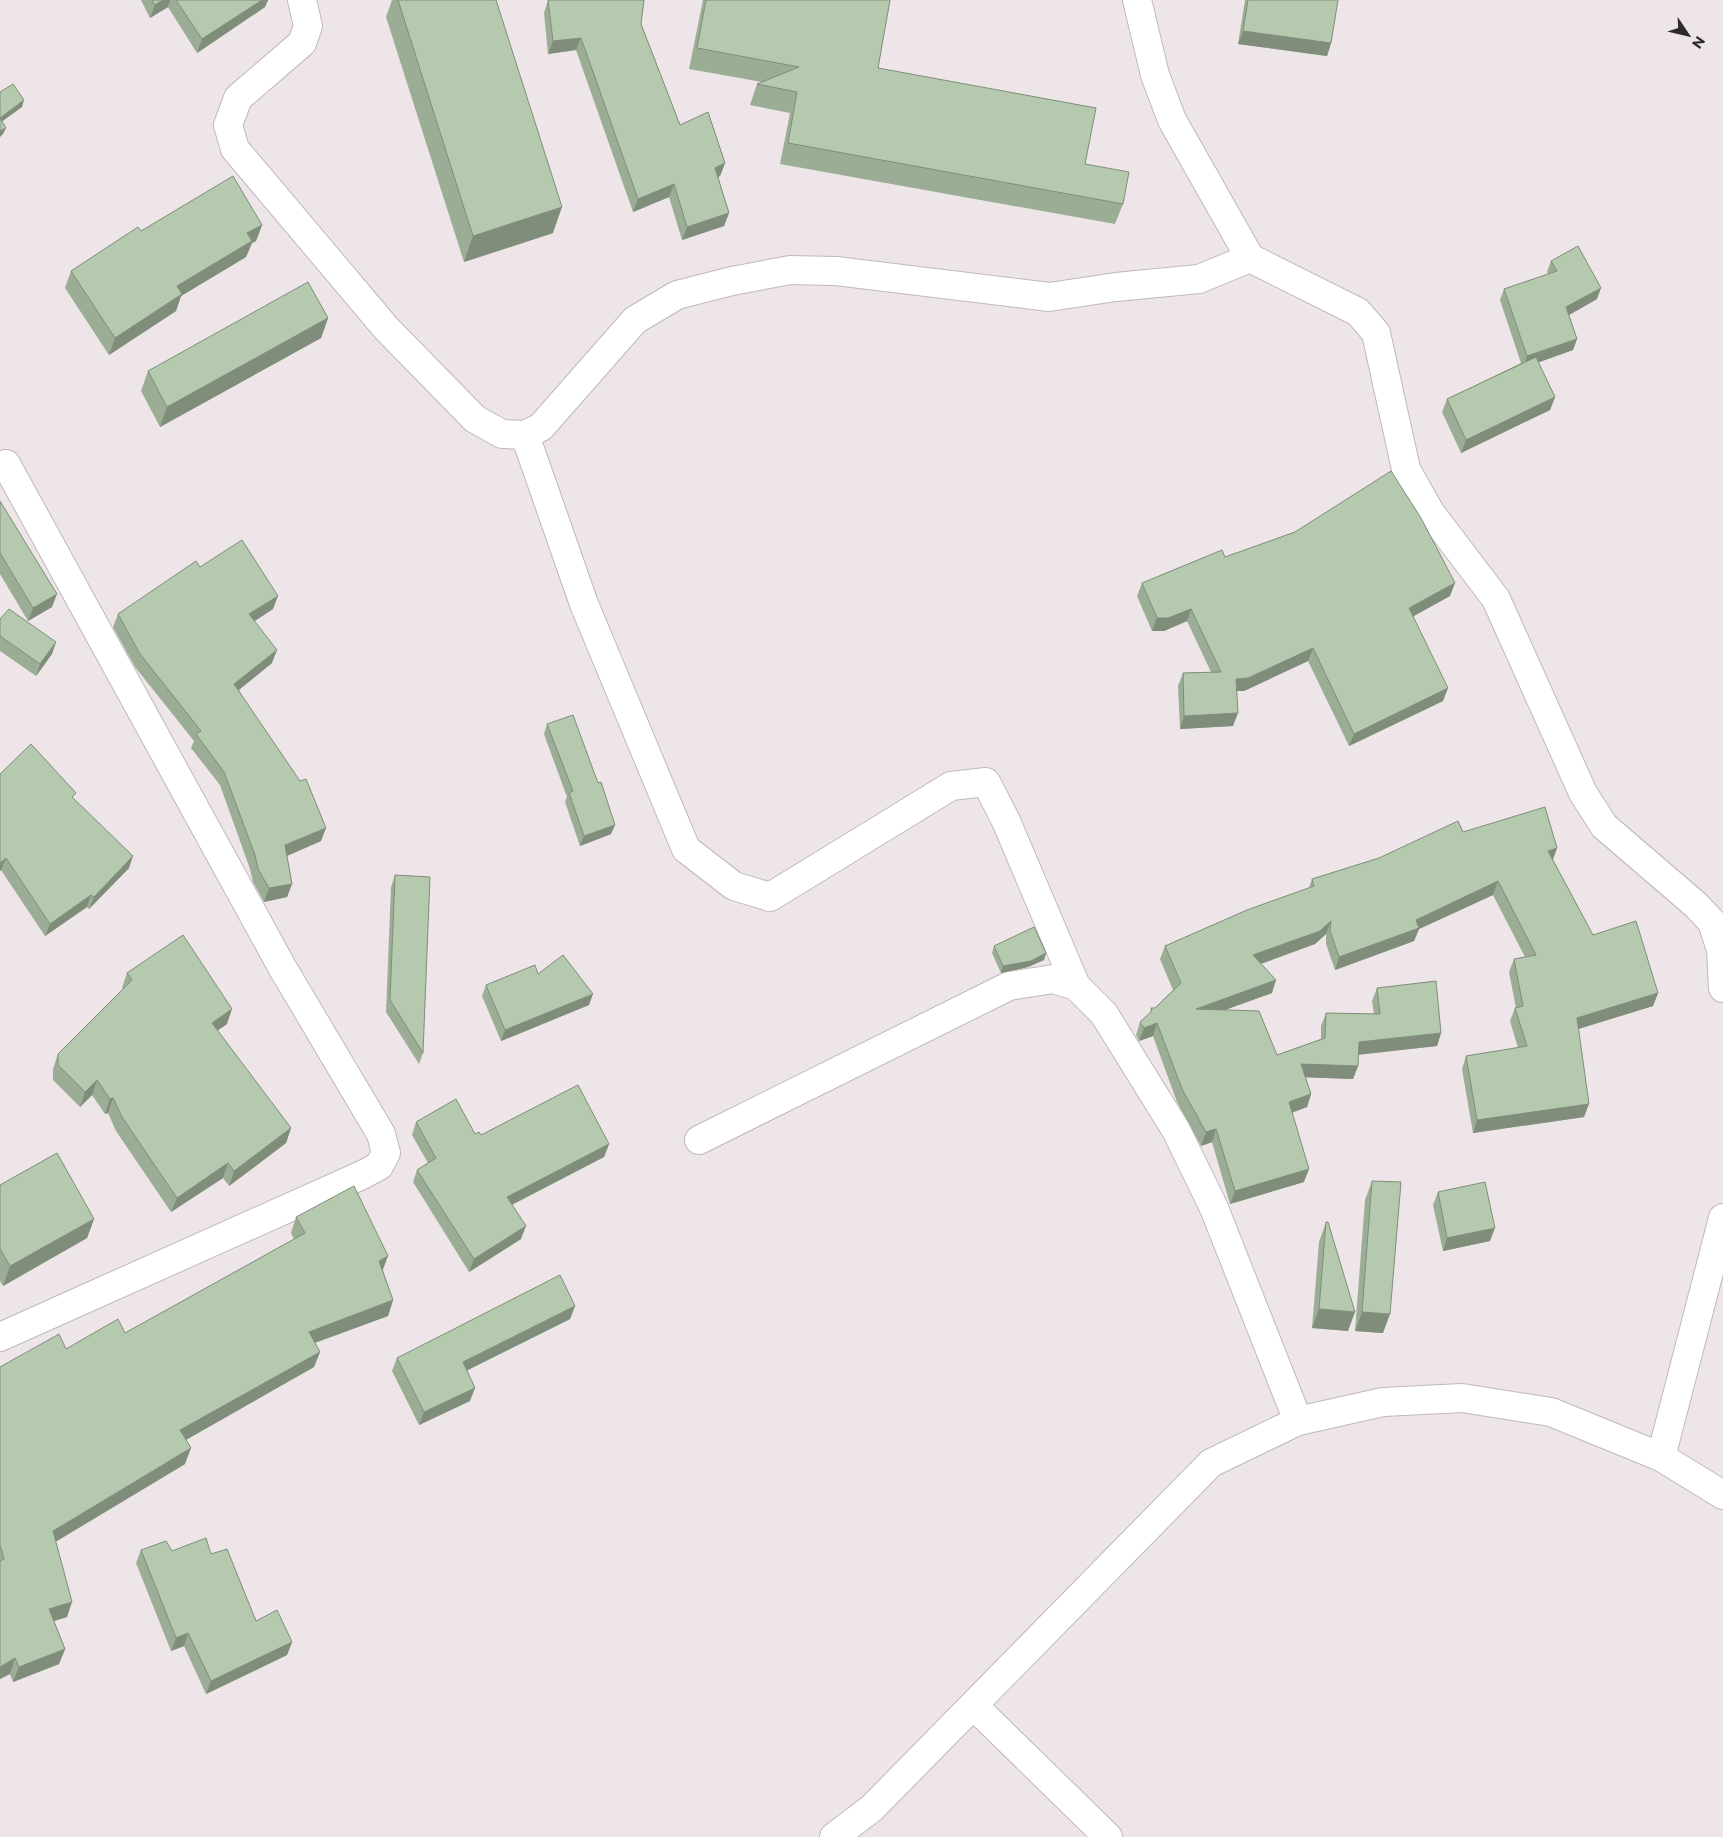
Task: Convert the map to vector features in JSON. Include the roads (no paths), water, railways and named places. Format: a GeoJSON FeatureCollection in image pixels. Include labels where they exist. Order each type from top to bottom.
{"type":"FeatureCollection","features":[{"type":"Feature","properties":{"kind":"street"},"geometry":{"type":"LineString","coordinates":[[302,0],[308,26],[302,43],[238,98],[228,125],[235,149],[386,328],[475,419],[502,434],[525,434],[541,426],[635,320],[677,295],[723,284],[790,270],[836,271],[1049,296],[1199,279],[1250,258]]}},
{"type":"Feature","properties":{"kind":"street"},"geometry":{"type":"LineString","coordinates":[[1137,0],[1154,75],[1172,120],[1250,258],[1358,312],[1376,333],[1406,469],[1430,512],[1496,599],[1583,793],[1604,826],[1696,905],[1712,922],[1721,950],[1723,988]]}},
{"type":"Feature","properties":{"kind":"street"},"geometry":{"type":"LineString","coordinates":[[525,434],[584,604],[686,850],[734,886],[770,897],[951,786],[986,782],[1006,821],[1076,986],[1104,1014],[1176,1130],[1214,1208],[1298,1421]]}},
{"type":"Feature","properties":{"kind":"street"},"geometry":{"type":"LineString","coordinates":[[0,1337],[362,1175],[379,1166],[386,1153],[381,1134],[282,967],[6,464]]}},
{"type":"Feature","properties":{"kind":"street"},"geometry":{"type":"LineString","coordinates":[[699,1140],[1009,986],[1053,980],[1076,986]]}},
{"type":"Feature","properties":{"kind":"street"},"geometry":{"type":"LineString","coordinates":[[1660,1457],[1723,1218]]}},
{"type":"Feature","properties":{"kind":"street"},"geometry":{"type":"LineString","coordinates":[[834,1837],[872,1808],[1211,1463],[1298,1421],[1383,1402],[1462,1398],[1551,1412],[1660,1457],[1723,1495]]}},
{"type":"Feature","properties":{"kind":"street"},"geometry":{"type":"LineString","coordinates":[[974,1706],[1108,1837]]}}]}
